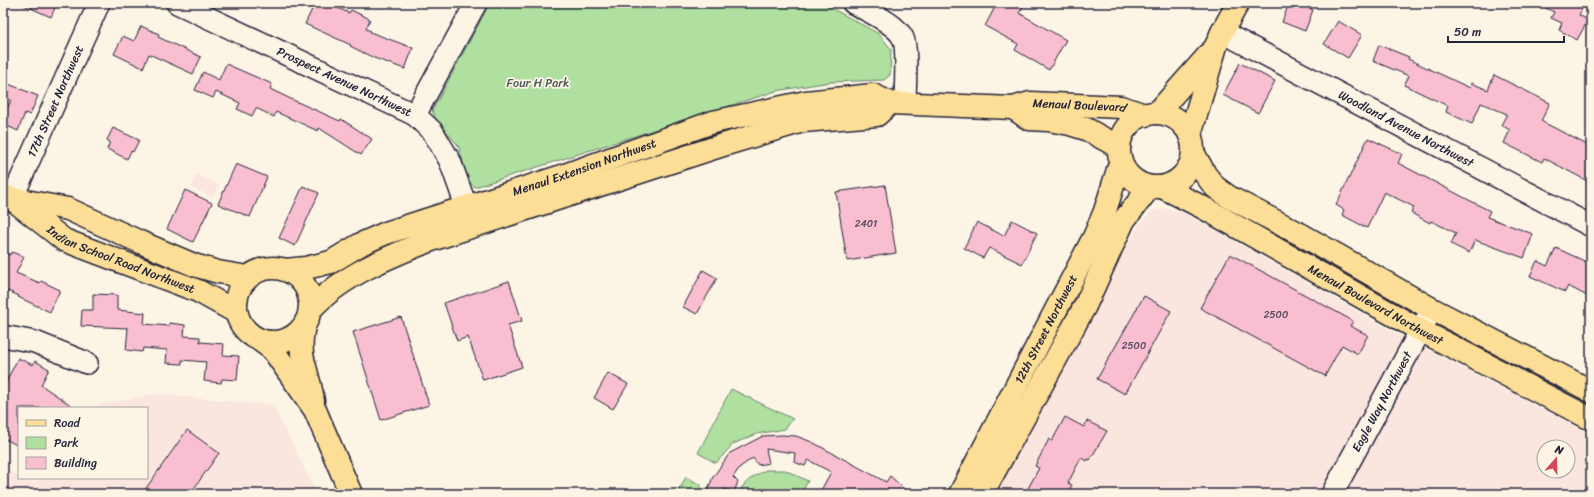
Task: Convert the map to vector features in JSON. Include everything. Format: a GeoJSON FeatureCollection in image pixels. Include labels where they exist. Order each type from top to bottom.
{"type":"FeatureCollection","features":[{"type":"Feature","properties":{"kind":"main road"},"geometry":{"type":"LineString","coordinates":[[1219,39],[1151,114],[1134,121],[1126,130],[1120,153],[1122,165],[1129,175],[1139,183],[1156,187],[1174,183],[1184,176],[1190,166],[1192,144],[1219,39],[1238,3]]}},
{"type":"Feature","properties":{"kind":"main road","name":"Menaul Extension Northwest"},"geometry":{"type":"LineString","coordinates":[[285,270],[306,268],[331,262],[361,244],[386,233],[559,177],[713,122],[806,102],[873,95],[898,103]]}},
{"type":"Feature","properties":{"kind":"main road","name":"Menaul Boulevard"},"geometry":{"type":"LineString","coordinates":[[898,103],[1013,108],[1030,103],[1121,107],[1151,114]]}},
{"type":"Feature","properties":{"kind":"main road","name":"Menaul Extension Northwest"},"geometry":{"type":"LineString","coordinates":[[307,318],[321,297],[368,267],[398,252],[723,145],[803,121],[877,115],[898,103]]}},
{"type":"Feature","properties":{"kind":"main road","name":"Menaul Boulevard"},"geometry":{"type":"LineString","coordinates":[[1013,108],[1029,120],[1048,120],[1086,129],[1120,153]]}},
{"type":"Feature","properties":{"kind":"main road"},"geometry":{"type":"LineString","coordinates":[[1151,114],[1169,115],[1179,121],[1188,130],[1192,144]]}},
{"type":"Feature","properties":{"kind":"main road","name":"Menaul Boulevard Northwest"},"geometry":{"type":"LineString","coordinates":[[1192,144],[1214,185],[1229,197],[1302,235],[1432,308],[1591,391]]}},
{"type":"Feature","properties":{"kind":"main road","name":"12th Street Northwest"},"geometry":{"type":"LineString","coordinates":[[960,494],[1095,234],[1105,211],[1120,153]]}},
{"type":"Feature","properties":{"kind":"main road","name":"Menaul Boulevard Northwest"},"geometry":{"type":"LineString","coordinates":[[1156,187],[1209,211],[1420,330],[1591,419]]}},
{"type":"Feature","properties":{"kind":"main road","name":"12th Street Northwest"},"geometry":{"type":"LineString","coordinates":[[982,494],[1089,299],[1124,220],[1156,187]]}},
{"type":"Feature","properties":{"kind":"main road","name":"Indian School Road Northwest"},"geometry":{"type":"LineString","coordinates":[[7,197],[68,209],[194,265],[218,272],[248,277]]}},
{"type":"Feature","properties":{"kind":"main road","name":"Indian School Road Northwest"},"geometry":{"type":"LineString","coordinates":[[7,197],[64,240],[198,290],[236,312]]}},
{"type":"Feature","properties":{"kind":"main road"},"geometry":{"type":"LineString","coordinates":[[315,410],[311,384],[302,354],[302,338],[307,318],[309,297],[304,286],[296,276],[285,270],[274,268],[263,269],[248,277],[238,292],[235,302],[239,321],[245,330],[272,350],[315,410],[351,494]]}},
{"type":"Feature","properties":{"kind":"main road"},"geometry":{"type":"LineString","coordinates":[[261,341],[273,342],[285,340],[296,334],[307,318]]}},
{"type":"Feature","properties":{"kind":"street","name":"17th Street Northwest"},"geometry":{"type":"LineString","coordinates":[[7,197],[99,3]]}},
{"type":"Feature","properties":{"kind":"street","name":"Prospect Avenue Northwest"},"geometry":{"type":"LineString","coordinates":[[177,3],[415,115],[433,132],[450,161],[466,206]]}},
{"type":"Feature","properties":{"kind":"street"},"geometry":{"type":"LineString","coordinates":[[415,115],[476,3]]}},
{"type":"Feature","properties":{"kind":"street"},"geometry":{"type":"LineString","coordinates":[[853,3],[889,23],[903,38],[905,54],[898,103]]}},
{"type":"Feature","properties":{"kind":"street","name":"Woodland Avenue Northwest"},"geometry":{"type":"LineString","coordinates":[[1219,39],[1591,226]]}},
{"type":"Feature","properties":{"kind":"street","name":"Eagle Way Northwest"},"geometry":{"type":"LineString","coordinates":[[1332,494],[1432,308]]}},
{"type":"Feature","properties":{"kind":"street"},"geometry":{"type":"LineString","coordinates":[[3,336],[35,342],[87,363]]}},
{"type":"Feature","properties":{"kind":"shaded area"},"geometry":{"type":"Polygon","coordinates":[[[197,174],[219,185],[213,197],[191,187],[197,174]]]}},
{"type":"Feature","properties":{"kind":"shaded area"},"geometry":{"type":"Polygon","coordinates":[[[1163,208],[1187,214],[1397,334],[1591,434],[1591,494],[996,494],[1138,226],[1152,211],[1163,208]]]}},
{"type":"Feature","properties":{"kind":"shaded area"},"geometry":{"type":"Polygon","coordinates":[[[155,394],[273,405],[317,494],[3,494],[3,468],[18,476],[18,479],[25,479],[35,484],[39,479],[148,479],[148,407],[93,406],[155,394]]]}},
{"type":"Feature","properties":{"kind":"green space","name":"Four H Park"},"geometry":{"type":"Polygon","coordinates":[[[490,3],[822,3],[879,34],[891,49],[890,75],[884,80],[830,82],[776,91],[475,187],[469,182],[458,145],[438,122],[432,111],[490,3]]]}},
{"type":"Feature","properties":{"kind":"green space"},"geometry":{"type":"Polygon","coordinates":[[[731,389],[793,419],[785,429],[757,434],[733,444],[716,463],[698,453],[731,389]]]}},
{"type":"Feature","properties":{"kind":"green space"},"geometry":{"type":"Polygon","coordinates":[[[766,470],[785,470],[808,481],[801,494],[739,494],[746,482],[766,470]]]}},
{"type":"Feature","properties":{"kind":"green space"},"geometry":{"type":"Polygon","coordinates":[[[686,477],[701,485],[700,494],[677,494],[686,477]]]}},
{"type":"Feature","properties":{"kind":"building"},"geometry":{"type":"Polygon","coordinates":[[[19,3],[57,3],[51,17],[19,3]]]}},
{"type":"Feature","properties":{"kind":"building"},"geometry":{"type":"Polygon","coordinates":[[[315,3],[327,3],[349,13],[351,10],[370,19],[366,29],[371,31],[370,32],[413,48],[405,69],[374,58],[350,46],[351,45],[305,24],[315,3]]]}},
{"type":"Feature","properties":{"kind":"building"},"geometry":{"type":"Polygon","coordinates":[[[997,3],[1015,3],[1023,7],[1019,13],[1066,40],[1049,70],[1015,50],[1018,44],[985,26],[997,3]]]}},
{"type":"Feature","properties":{"kind":"building"},"geometry":{"type":"Polygon","coordinates":[[[1289,3],[1307,3],[1306,7],[1313,10],[1305,31],[1282,22],[1289,3]]]}},
{"type":"Feature","properties":{"kind":"building"},"geometry":{"type":"Polygon","coordinates":[[[1535,3],[1585,3],[1579,15],[1588,20],[1577,40],[1559,30],[1562,23],[1551,18],[1554,12],[1535,3]]]}},
{"type":"Feature","properties":{"kind":"building"},"geometry":{"type":"Polygon","coordinates":[[[1338,21],[1362,35],[1348,58],[1324,44],[1338,21]]]}},
{"type":"Feature","properties":{"kind":"building"},"geometry":{"type":"Polygon","coordinates":[[[141,26],[159,34],[158,37],[201,57],[193,74],[149,54],[143,68],[114,54],[123,36],[134,41],[141,26]]]}},
{"type":"Feature","properties":{"kind":"building"},"geometry":{"type":"Polygon","coordinates":[[[1379,45],[1409,57],[1408,59],[1470,88],[1471,83],[1488,90],[1494,75],[1550,103],[1541,121],[1591,147],[1591,183],[1544,158],[1542,162],[1504,143],[1510,130],[1501,125],[1507,114],[1481,103],[1472,124],[1446,112],[1448,106],[1404,85],[1409,76],[1373,61],[1379,45]]]}},
{"type":"Feature","properties":{"kind":"building"},"geometry":{"type":"Polygon","coordinates":[[[1240,63],[1275,81],[1258,113],[1223,95],[1240,63]]]}},
{"type":"Feature","properties":{"kind":"building"},"geometry":{"type":"Polygon","coordinates":[[[226,64],[272,84],[270,89],[293,100],[340,121],[341,119],[372,139],[361,155],[319,128],[318,131],[276,112],[274,117],[256,108],[252,116],[237,109],[240,103],[216,92],[213,98],[195,90],[203,72],[219,80],[226,64]]]}},
{"type":"Feature","properties":{"kind":"building"},"geometry":{"type":"Polygon","coordinates":[[[6,83],[38,96],[30,115],[25,113],[18,131],[3,124],[3,119],[11,100],[3,96],[3,90],[6,83]]]}},
{"type":"Feature","properties":{"kind":"building"},"geometry":{"type":"Polygon","coordinates":[[[113,128],[139,140],[133,152],[131,151],[127,159],[107,149],[110,142],[107,140],[113,128]]]}},
{"type":"Feature","properties":{"kind":"building"},"geometry":{"type":"Polygon","coordinates":[[[1368,138],[1402,154],[1398,163],[1490,211],[1487,217],[1533,234],[1524,258],[1475,240],[1469,253],[1451,244],[1456,233],[1431,221],[1430,223],[1411,213],[1414,207],[1384,192],[1367,228],[1342,215],[1344,210],[1336,205],[1368,138]]]}},
{"type":"Feature","properties":{"kind":"building"},"geometry":{"type":"Polygon","coordinates":[[[236,164],[267,177],[250,217],[218,204],[236,164]]]}},
{"type":"Feature","properties":{"kind":"building"},"geometry":{"type":"Polygon","coordinates":[[[885,185],[896,253],[847,261],[836,192],[885,185]]]}},
{"type":"Feature","properties":{"kind":"building"},"geometry":{"type":"Polygon","coordinates":[[[303,186],[319,193],[295,246],[279,238],[303,186]]]}},
{"type":"Feature","properties":{"kind":"building"},"geometry":{"type":"Polygon","coordinates":[[[185,190],[212,203],[193,242],[167,229],[185,190]]]}},
{"type":"Feature","properties":{"kind":"building"},"geometry":{"type":"Polygon","coordinates":[[[1012,220],[1037,233],[1022,264],[989,248],[983,258],[964,248],[977,222],[1004,236],[1012,220]]]}},
{"type":"Feature","properties":{"kind":"building"},"geometry":{"type":"Polygon","coordinates":[[[1556,248],[1591,264],[1591,298],[1568,286],[1565,292],[1530,276],[1537,261],[1547,266],[1556,248]]]}},
{"type":"Feature","properties":{"kind":"building"},"geometry":{"type":"Polygon","coordinates":[[[3,252],[10,255],[12,252],[24,257],[16,273],[40,283],[41,281],[60,290],[50,312],[8,291],[3,302],[3,252]]]}},
{"type":"Feature","properties":{"kind":"building"},"geometry":{"type":"Polygon","coordinates":[[[1230,254],[1353,321],[1350,326],[1368,335],[1358,354],[1342,345],[1325,376],[1200,308],[1230,254]]]}},
{"type":"Feature","properties":{"kind":"building"},"geometry":{"type":"Polygon","coordinates":[[[703,270],[717,278],[697,314],[683,307],[703,270]]]}},
{"type":"Feature","properties":{"kind":"building"},"geometry":{"type":"Polygon","coordinates":[[[509,281],[522,321],[508,325],[522,367],[483,380],[468,337],[457,341],[444,303],[509,281]]]}},
{"type":"Feature","properties":{"kind":"building"},"geometry":{"type":"Polygon","coordinates":[[[93,294],[117,295],[117,310],[145,313],[144,324],[169,326],[169,323],[185,325],[184,336],[200,337],[200,342],[224,344],[223,355],[239,356],[237,380],[222,379],[221,383],[204,381],[206,362],[182,360],[182,364],[166,363],[167,350],[143,348],[142,352],[126,350],[128,328],[81,326],[82,310],[93,310],[93,294]]]}},
{"type":"Feature","properties":{"kind":"building"},"geometry":{"type":"Polygon","coordinates":[[[1144,296],[1171,311],[1125,394],[1097,379],[1144,296]]]}},
{"type":"Feature","properties":{"kind":"building"},"geometry":{"type":"Polygon","coordinates":[[[401,317],[429,405],[381,420],[353,332],[401,317]]]}},
{"type":"Feature","properties":{"kind":"building"},"geometry":{"type":"Polygon","coordinates":[[[18,358],[33,365],[35,361],[49,369],[41,385],[74,407],[18,407],[18,446],[3,438],[3,388],[18,358]]]}},
{"type":"Feature","properties":{"kind":"building"},"geometry":{"type":"Polygon","coordinates":[[[608,373],[628,384],[613,409],[594,398],[608,373]]]}},
{"type":"Feature","properties":{"kind":"building"},"geometry":{"type":"Polygon","coordinates":[[[1065,417],[1084,427],[1087,421],[1107,431],[1090,460],[1088,459],[1087,461],[1081,458],[1068,483],[1072,485],[1067,494],[1025,494],[1039,468],[1035,466],[1049,439],[1052,441],[1065,417]]]}},
{"type":"Feature","properties":{"kind":"building"},"geometry":{"type":"Polygon","coordinates":[[[187,430],[219,453],[190,494],[142,494],[187,430]]]}},
{"type":"Feature","properties":{"kind":"building"},"geometry":{"type":"Polygon","coordinates":[[[763,436],[796,436],[812,442],[886,482],[890,476],[910,494],[819,494],[831,472],[808,460],[805,466],[794,462],[795,453],[766,449],[769,463],[758,465],[753,458],[740,467],[733,477],[738,482],[734,492],[724,489],[722,494],[706,494],[713,477],[730,453],[763,436]]]}}]}
